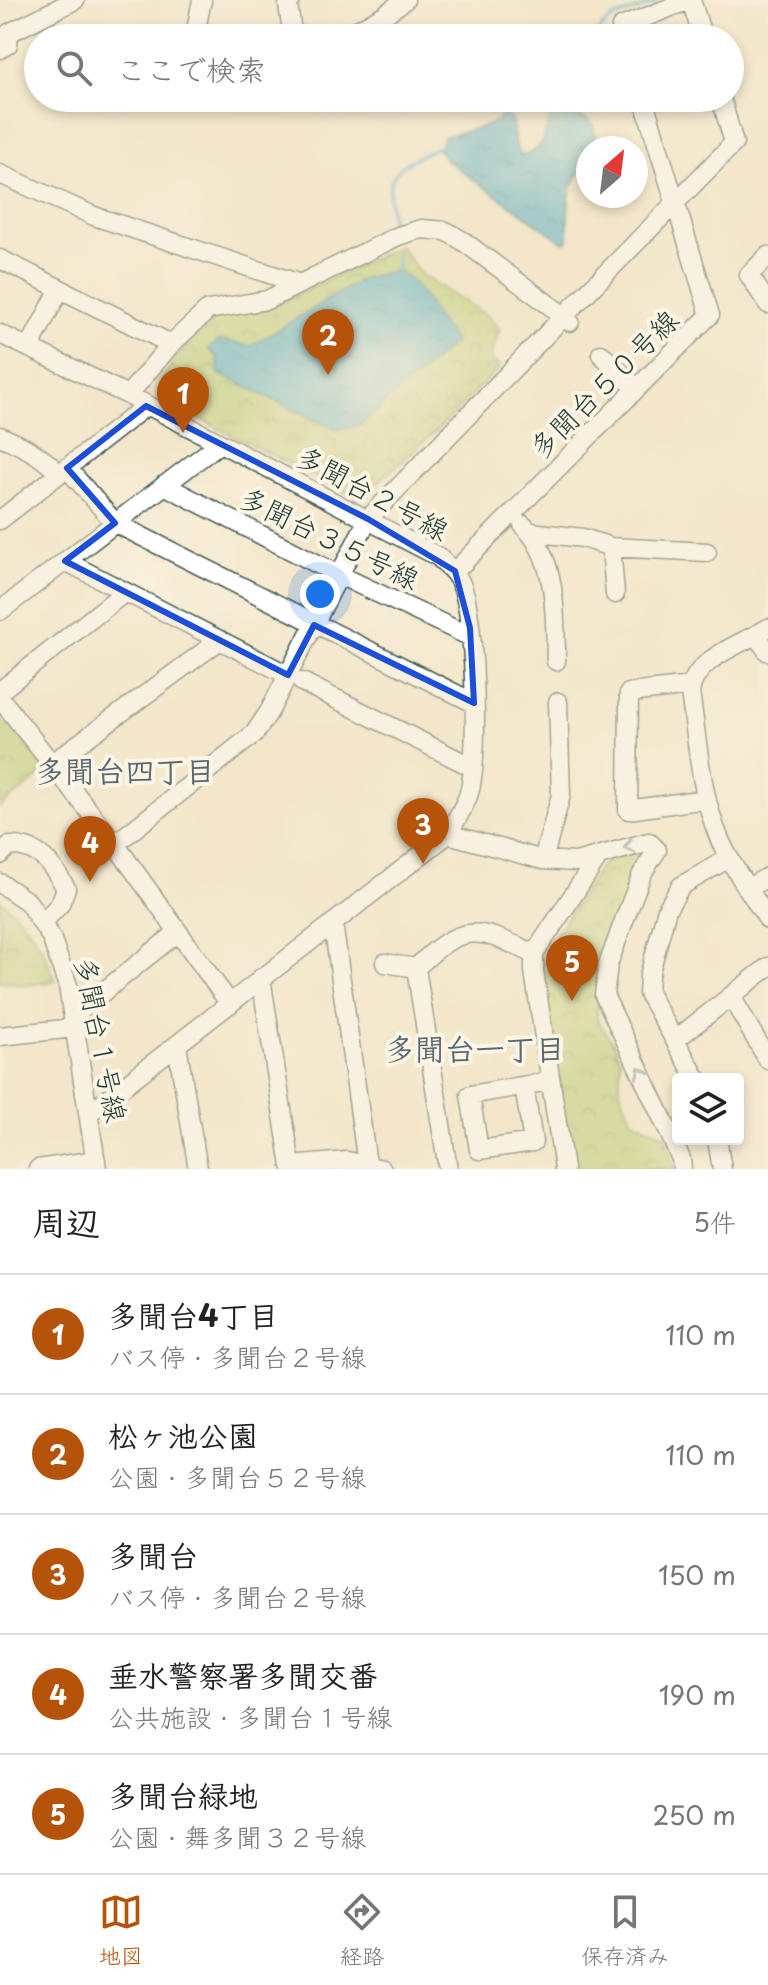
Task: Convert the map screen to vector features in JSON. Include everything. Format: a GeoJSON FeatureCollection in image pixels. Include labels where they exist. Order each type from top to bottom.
{"type":"FeatureCollection","features":[{"type":"Feature","properties":{"kind":"street"},"geometry":{"type":"LineString","coordinates":[[27,24],[75,0]]}},
{"type":"Feature","properties":{"kind":"street"},"geometry":{"type":"LineString","coordinates":[[197,24],[202,0]]}},
{"type":"Feature","properties":{"kind":"street"},"geometry":{"type":"LineString","coordinates":[[291,0],[288,5],[291,24]]}},
{"type":"Feature","properties":{"kind":"street"},"geometry":{"type":"LineString","coordinates":[[368,24],[405,0]]}},
{"type":"Feature","properties":{"kind":"street"},"geometry":{"type":"LineString","coordinates":[[629,24],[690,0],[698,24]]}},
{"type":"Feature","properties":{"kind":"street"},"geometry":{"type":"LineString","coordinates":[[3,36],[24,26]]}},
{"type":"Feature","properties":{"kind":"street"},"geometry":{"type":"LineString","coordinates":[[647,112],[676,204]]}},
{"type":"Feature","properties":{"kind":"street"},"geometry":{"type":"LineString","coordinates":[[115,844],[254,734],[295,679],[314,625],[368,519],[567,319],[734,143],[725,112]]}},
{"type":"Feature","properties":{"kind":"street"},"geometry":{"type":"LineString","coordinates":[[0,174],[94,216],[300,284]]}},
{"type":"Feature","properties":{"kind":"street","name":"多聞台５０号線"},"geometry":{"type":"LineString","coordinates":[[455,571],[710,315],[676,204]]}},
{"type":"Feature","properties":{"kind":"street"},"geometry":{"type":"LineString","coordinates":[[128,395],[171,344],[208,310],[267,300],[398,236],[421,229],[446,231],[463,241],[567,319]]}},
{"type":"Feature","properties":{"kind":"street"},"geometry":{"type":"LineString","coordinates":[[768,256],[749,275],[768,304]]}},
{"type":"Feature","properties":{"kind":"street"},"geometry":{"type":"LineString","coordinates":[[0,259],[171,344]]}},
{"type":"Feature","properties":{"kind":"street"},"geometry":{"type":"LineString","coordinates":[[29,348],[60,289]]}},
{"type":"Feature","properties":{"kind":"street","name":"多聞台２号線"},"geometry":{"type":"LineString","coordinates":[[0,334],[128,395],[437,556],[455,571],[464,590],[471,637],[474,703],[469,794],[448,834],[89,1113]]}},
{"type":"Feature","properties":{"kind":"street"},"geometry":{"type":"LineString","coordinates":[[601,354],[636,388]]}},
{"type":"Feature","properties":{"kind":"street"},"geometry":{"type":"LineString","coordinates":[[0,520],[146,406]]}},
{"type":"Feature","properties":{"kind":"street"},"geometry":{"type":"LineString","coordinates":[[0,436],[31,450],[63,471],[115,523],[474,703]]}},
{"type":"Feature","properties":{"kind":"street"},"geometry":{"type":"LineString","coordinates":[[0,611],[220,443]]}},
{"type":"Feature","properties":{"kind":"street","name":"多聞台３５号線"},"geometry":{"type":"LineString","coordinates":[[164,485],[339,575],[471,637]]}},
{"type":"Feature","properties":{"kind":"street"},"geometry":{"type":"LineString","coordinates":[[512,515],[530,532],[547,564],[554,603],[556,661]]}},
{"type":"Feature","properties":{"kind":"street"},"geometry":{"type":"LineString","coordinates":[[530,532],[583,538],[611,547],[707,552]]}},
{"type":"Feature","properties":{"kind":"street"},"geometry":{"type":"LineString","coordinates":[[611,547],[615,594]]}},
{"type":"Feature","properties":{"kind":"street"},"geometry":{"type":"LineString","coordinates":[[65,561],[472,767]]}},
{"type":"Feature","properties":{"kind":"street"},"geometry":{"type":"LineString","coordinates":[[0,691],[125,592]]}},
{"type":"Feature","properties":{"kind":"street"},"geometry":{"type":"LineString","coordinates":[[768,652],[762,631],[709,661],[698,672],[691,686],[706,799],[720,841],[768,920]]}},
{"type":"Feature","properties":{"kind":"street"},"geometry":{"type":"LineString","coordinates":[[51,764],[220,640]]}},
{"type":"Feature","properties":{"kind":"street"},"geometry":{"type":"LineString","coordinates":[[691,686],[629,693],[628,810],[706,799]]}},
{"type":"Feature","properties":{"kind":"street"},"geometry":{"type":"LineString","coordinates":[[0,698],[115,844],[230,1004]]}},
{"type":"Feature","properties":{"kind":"street"},"geometry":{"type":"LineString","coordinates":[[543,860],[561,795],[558,702]]}},
{"type":"Feature","properties":{"kind":"street"},"geometry":{"type":"LineString","coordinates":[[448,834],[543,860],[576,862],[649,842],[657,850],[642,874],[625,918],[608,965],[604,995],[681,1159],[682,1169]]}},
{"type":"Feature","properties":{"kind":"street"},"geometry":{"type":"LineString","coordinates":[[0,855],[9,846],[25,846],[52,864],[66,888],[60,904],[43,922]]}},
{"type":"Feature","properties":{"kind":"street"},"geometry":{"type":"LineString","coordinates":[[564,1169],[534,954],[599,856]]}},
{"type":"Feature","properties":{"kind":"street"},"geometry":{"type":"LineString","coordinates":[[694,1073],[648,993],[649,976],[667,909],[681,886],[729,858]]}},
{"type":"Feature","properties":{"kind":"street"},"geometry":{"type":"LineString","coordinates":[[748,888],[768,877]]}},
{"type":"Feature","properties":{"kind":"street","name":"多聞台１号線"},"geometry":{"type":"LineString","coordinates":[[0,883],[28,902],[43,922],[68,986],[96,1164]]}},
{"type":"Feature","properties":{"kind":"street"},"geometry":{"type":"LineString","coordinates":[[261,978],[282,1167],[347,1161],[375,1166],[333,923]]}},
{"type":"Feature","properties":{"kind":"street"},"geometry":{"type":"LineString","coordinates":[[0,1036],[74,1022],[178,932]]}},
{"type":"Feature","properties":{"kind":"street"},"geometry":{"type":"LineString","coordinates":[[416,968],[439,945],[466,932],[503,939],[534,954]]}},
{"type":"Feature","properties":{"kind":"street"},"geometry":{"type":"LineString","coordinates":[[385,963],[416,968]]}},
{"type":"Feature","properties":{"kind":"street"},"geometry":{"type":"LineString","coordinates":[[675,1040],[768,967]]}},
{"type":"Feature","properties":{"kind":"street"},"geometry":{"type":"LineString","coordinates":[[416,968],[448,1169]]}},
{"type":"Feature","properties":{"kind":"street"},"geometry":{"type":"LineString","coordinates":[[732,998],[768,1060]]}},
{"type":"Feature","properties":{"kind":"street"},"geometry":{"type":"LineString","coordinates":[[177,1045],[198,1169]]}},
{"type":"Feature","properties":{"kind":"street"},"geometry":{"type":"LineString","coordinates":[[524,1086],[550,1081]]}},
{"type":"Feature","properties":{"kind":"street"},"geometry":{"type":"LineString","coordinates":[[718,1145],[722,1169]]}},
{"type":"Feature","properties":{"kind":"street"},"geometry":{"type":"LineString","coordinates":[[38,1169],[96,1164]]}},
{"type":"Feature","properties":{"kind":"highlighted area"},"geometry":{"type":"Polygon","coordinates":[[[146,406],[368,519],[455,571],[470,628],[474,703],[314,625],[288,675],[65,561],[115,523],[67,468],[146,406]]]}},
{"type":"Feature","properties":{"kind":"green space"},"geometry":{"type":"Polygon","coordinates":[[[400,246],[421,275],[485,314],[500,329],[490,358],[500,367],[438,429],[359,499],[158,398],[159,383],[179,353],[216,317],[277,304],[400,246]]]}},
{"type":"Feature","properties":{"kind":"green space"},"geometry":{"type":"Polygon","coordinates":[[[0,711],[47,771],[0,807],[0,711]]]}},
{"type":"Feature","properties":{"kind":"green space"},"geometry":{"type":"Polygon","coordinates":[[[641,849],[646,857],[599,983],[597,1020],[614,1044],[620,1061],[620,1090],[631,1119],[665,1136],[674,1169],[573,1169],[542,969],[544,952],[603,863],[641,849]]]}},
{"type":"Feature","properties":{"kind":"green space"},"geometry":{"type":"Polygon","coordinates":[[[0,900],[34,936],[56,981],[26,985],[0,982],[0,900]]]}},
{"type":"Feature","properties":{"kind":"water"},"geometry":{"type":"Polygon","coordinates":[[[508,112],[521,156],[535,150],[551,116],[560,112],[580,114],[593,124],[595,136],[576,136],[576,178],[568,210],[568,241],[563,242],[447,161],[438,150],[443,137],[489,125],[508,112]]]}},
{"type":"Feature","properties":{"kind":"water"},"geometry":{"type":"Polygon","coordinates":[[[397,270],[415,285],[455,342],[360,425],[336,430],[219,374],[217,357],[208,349],[220,340],[250,346],[364,278],[397,270]]]}},
{"type":"Feature","properties":{"kind":"waterway"},"geometry":{"type":"LineString","coordinates":[[606,24],[611,19],[656,3]]}},
{"type":"Feature","properties":{"kind":"waterway"},"geometry":{"type":"LineString","coordinates":[[393,233],[389,199],[393,178],[407,163],[438,147]]}},
{"type":"Feature","properties":{"kind":"waterway"},"geometry":{"type":"LineString","coordinates":[[397,253],[397,270]]}},
{"type":"Feature","properties":{"kind":"place","name":"松ヶ池公園"},"geometry":{"type":"Point","coordinates":[328,375]}},
{"type":"Feature","properties":{"kind":"place","name":"多聞台4丁目"},"geometry":{"type":"Point","coordinates":[183,433]}},
{"type":"Feature","properties":{"kind":"place","name":"多聞台"},"geometry":{"type":"Point","coordinates":[423,864]}},
{"type":"Feature","properties":{"kind":"place","name":"垂水警察署多聞交番"},"geometry":{"type":"Point","coordinates":[90,882]}},
{"type":"Feature","properties":{"kind":"place","name":"多聞台緑地"},"geometry":{"type":"Point","coordinates":[572,1001]}},
{"type":"Feature","properties":{"kind":"district","name":"多聞台四丁目"},"geometry":{"type":"Point","coordinates":[125,769]}},
{"type":"Feature","properties":{"kind":"district","name":"多聞台一丁目"},"geometry":{"type":"Point","coordinates":[475,1047]}}]}
